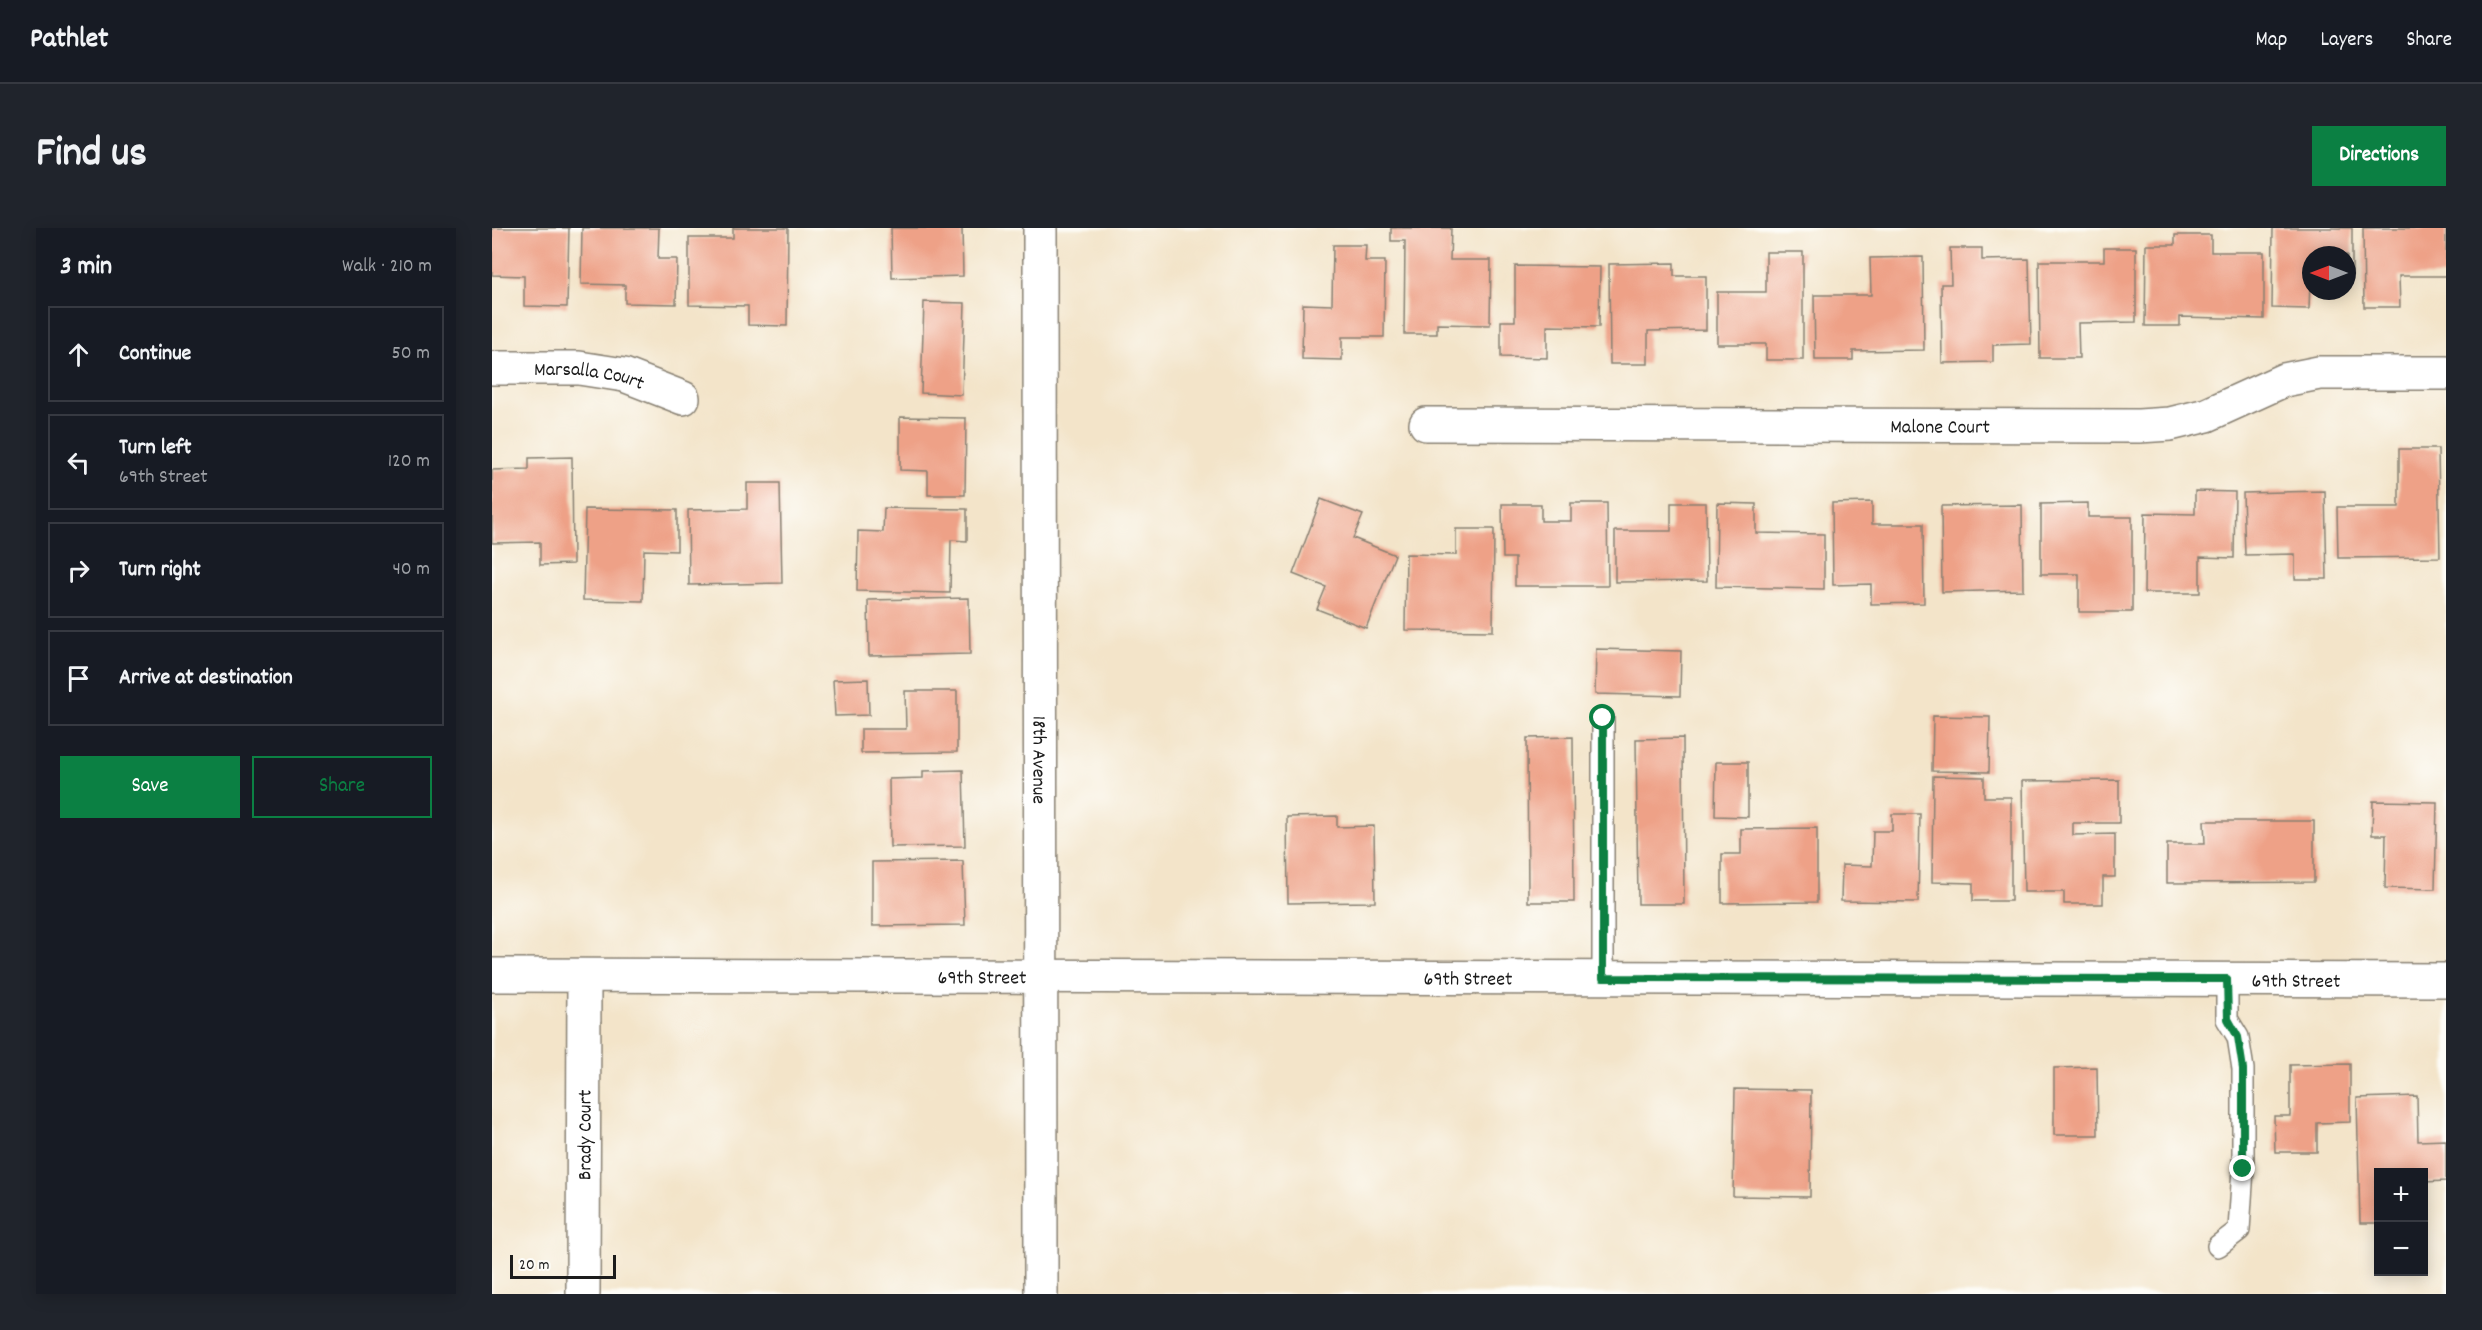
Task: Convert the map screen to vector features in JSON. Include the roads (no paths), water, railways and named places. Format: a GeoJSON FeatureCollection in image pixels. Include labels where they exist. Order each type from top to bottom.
{"type":"FeatureCollection","features":[{"type":"Feature","properties":{"kind":"street","name":"18th Avenue"},"geometry":{"type":"LineString","coordinates":[[1040,228],[1041,1294]]}},
{"type":"Feature","properties":{"kind":"street","name":"Marsalla Court"},"geometry":{"type":"LineString","coordinates":[[492,368],[579,368],[624,375],[683,398]]}},
{"type":"Feature","properties":{"kind":"street","name":"Malone Court"},"geometry":{"type":"LineString","coordinates":[[1426,424],[2139,426],[2170,424],[2207,415],[2284,380],[2319,373],[2446,373]]}},
{"type":"Feature","properties":{"kind":"street","name":"69th Street"},"geometry":{"type":"LineString","coordinates":[[492,975],[2446,980]]}},
{"type":"Feature","properties":{"kind":"street","name":"Brady Court"},"geometry":{"type":"LineString","coordinates":[[583,1294],[584,975]]}},
{"type":"Feature","properties":{"kind":"lane"},"geometry":{"type":"LineString","coordinates":[[1603,718],[1603,978]]}},
{"type":"Feature","properties":{"kind":"lane"},"geometry":{"type":"LineString","coordinates":[[2218,1246],[2239,1230],[2243,1169],[2243,1069],[2238,1037],[2228,1019],[2227,979]]}}]}
